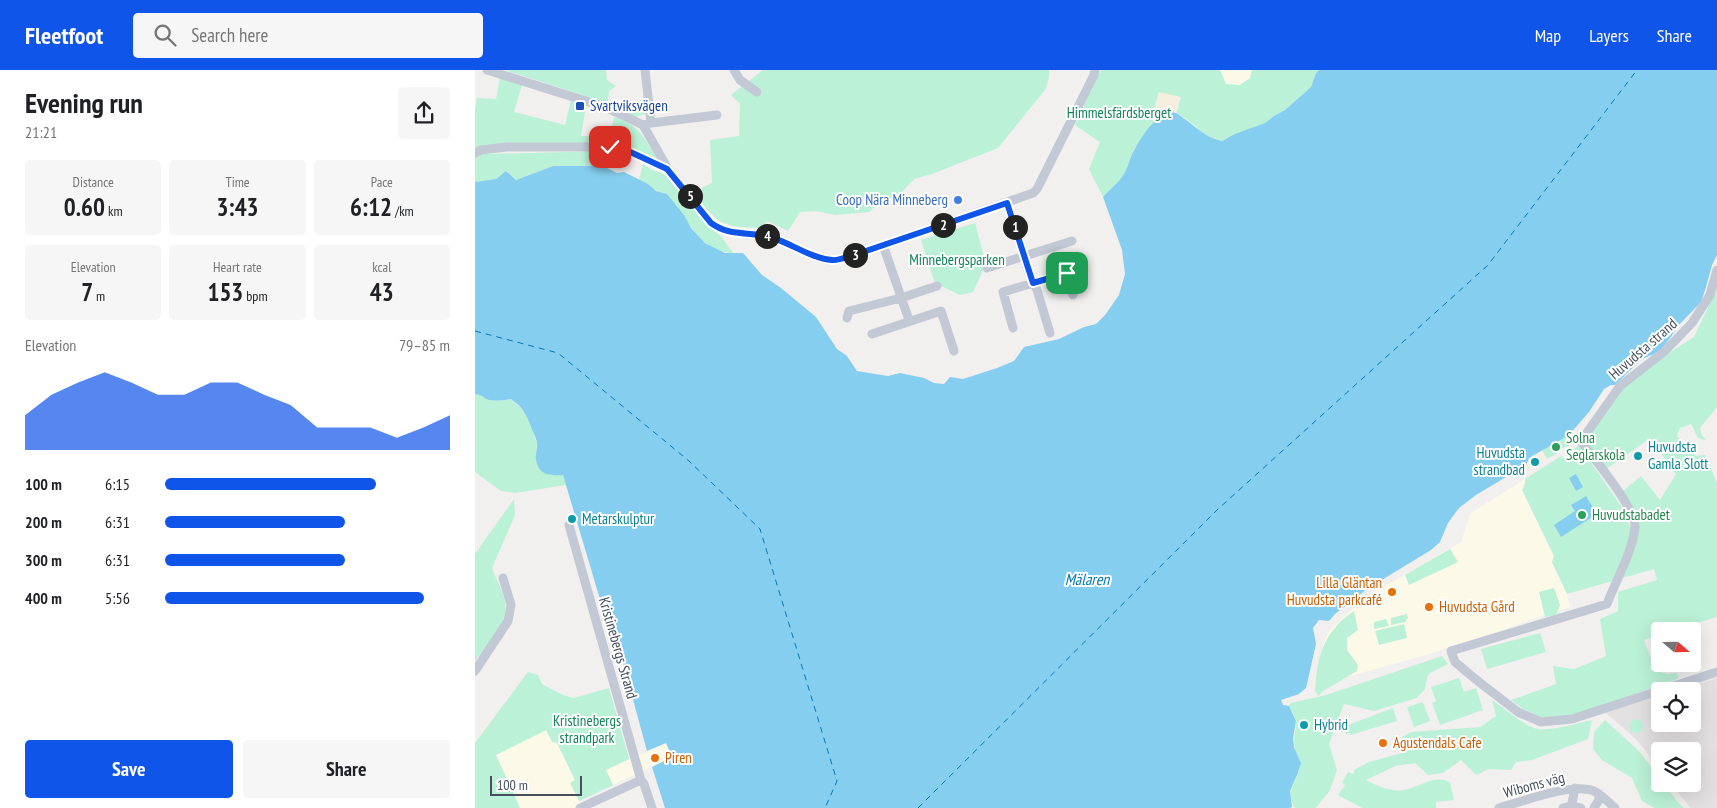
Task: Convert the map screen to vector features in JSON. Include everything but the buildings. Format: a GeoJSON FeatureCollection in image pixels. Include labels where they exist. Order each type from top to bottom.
{"type":"FeatureCollection","features":[{"type":"Feature","properties":{"kind":"street"},"geometry":{"type":"LineString","coordinates":[[487,70],[605,107],[647,124],[717,115]]}},
{"type":"Feature","properties":{"kind":"street"},"geometry":{"type":"LineString","coordinates":[[645,70],[647,124],[667,169],[711,223],[728,232],[769,237],[833,260],[854,255],[1033,194],[1095,75],[1095,70]]}},
{"type":"Feature","properties":{"kind":"street"},"geometry":{"type":"LineString","coordinates":[[734,70],[740,80],[757,92]]}},
{"type":"Feature","properties":{"kind":"street"},"geometry":{"type":"LineString","coordinates":[[475,153],[481,150],[506,147],[610,147],[626,150],[667,169]]}},
{"type":"Feature","properties":{"kind":"street"},"geometry":{"type":"LineString","coordinates":[[1007,203],[1050,333]]}},
{"type":"Feature","properties":{"kind":"street"},"geometry":{"type":"LineString","coordinates":[[987,268],[1072,240]]}},
{"type":"Feature","properties":{"kind":"street"},"geometry":{"type":"LineString","coordinates":[[883,245],[909,320]]}},
{"type":"Feature","properties":{"kind":"street","name":"Huvudsta strand"},"geometry":{"type":"LineString","coordinates":[[1717,270],[1710,295],[1692,323],[1665,351],[1620,386],[1581,441],[1628,505],[1634,517],[1635,526],[1631,543],[1607,604],[1451,651],[1455,662],[1479,682],[1518,712],[1541,722],[1572,720],[1717,672]]}},
{"type":"Feature","properties":{"kind":"street"},"geometry":{"type":"LineString","coordinates":[[1013,328],[1003,292],[1067,273],[1073,295]]}},
{"type":"Feature","properties":{"kind":"street"},"geometry":{"type":"LineString","coordinates":[[847,318],[849,311],[901,298],[937,286]]}},
{"type":"Feature","properties":{"kind":"street"},"geometry":{"type":"LineString","coordinates":[[872,334],[909,320],[941,311],[954,350]]}},
{"type":"Feature","properties":{"kind":"street","name":"Kristinebergs Strand"},"geometry":{"type":"LineString","coordinates":[[569,525],[641,780],[652,808]]}},
{"type":"Feature","properties":{"kind":"street"},"geometry":{"type":"LineString","coordinates":[[475,670],[504,630],[508,621],[511,604],[503,578]]}},
{"type":"Feature","properties":{"kind":"street"},"geometry":{"type":"LineString","coordinates":[[586,807],[641,780]]}},
{"type":"Feature","properties":{"kind":"street","name":"Wiboms väg"},"geometry":{"type":"LineString","coordinates":[[1575,788],[1572,803],[1577,807]]}},
{"type":"Feature","properties":{"kind":"street","name":"Wiboms väg"},"geometry":{"type":"LineString","coordinates":[[1499,808],[1575,788],[1592,790],[1615,808]]}},
{"type":"Feature","properties":{"kind":"street"},"geometry":{"type":"LineString","coordinates":[[1594,808],[1599,800],[1599,794]]}},
{"type":"Feature","properties":{"kind":"street","name":"Wiboms väg"},"geometry":{"type":"LineString","coordinates":[[1563,808],[1577,807]]}},
{"type":"Feature","properties":{"kind":"shaded area"},"geometry":{"type":"Polygon","coordinates":[[[1220,70],[1252,70],[1250,78],[1240,85],[1226,84],[1220,70]]]}},
{"type":"Feature","properties":{"kind":"shaded area","name":"Huvudsta Gård"},"geometry":{"type":"Polygon","coordinates":[[[1525,479],[1523,490],[1554,557],[1552,562],[1567,594],[1570,607],[1426,655],[1328,682],[1322,656],[1323,645],[1329,631],[1369,594],[1461,542],[1471,513],[1525,479]]]}},
{"type":"Feature","properties":{"kind":"shaded area"},"geometry":{"type":"Polygon","coordinates":[[[1717,678],[1717,808],[1691,808],[1678,792],[1701,792],[1701,742],[1651,742],[1651,758],[1638,741],[1605,712],[1651,699],[1651,732],[1701,732],[1701,683],[1717,678]]]}},
{"type":"Feature","properties":{"kind":"shaded area"},"geometry":{"type":"Polygon","coordinates":[[[547,730],[557,743],[575,780],[579,801],[588,804],[590,808],[520,808],[496,755],[547,730]]]}},
{"type":"Feature","properties":{"kind":"shaded area"},"geometry":{"type":"Polygon","coordinates":[[[666,743],[672,757],[613,785],[606,770],[666,743]]]}},
{"type":"Feature","properties":{"kind":"green space"},"geometry":{"type":"Polygon","coordinates":[[[505,70],[606,70],[607,80],[616,86],[609,91],[608,102],[604,102],[505,70]]]}},
{"type":"Feature","properties":{"kind":"green space"},"geometry":{"type":"Polygon","coordinates":[[[763,70],[1049,70],[1049,75],[1045,90],[998,148],[932,174],[914,179],[900,194],[873,208],[870,212],[835,215],[816,211],[800,212],[788,231],[767,221],[762,228],[728,225],[715,217],[693,192],[712,183],[710,140],[739,136],[740,104],[731,95],[763,70]]]}},
{"type":"Feature","properties":{"kind":"green space","name":"Himmelsfärdsberget"},"geometry":{"type":"Polygon","coordinates":[[[1101,70],[1220,70],[1226,84],[1240,85],[1250,78],[1252,70],[1319,70],[1311,87],[1285,110],[1265,123],[1222,141],[1203,134],[1197,127],[1176,112],[1179,107],[1159,92],[1153,113],[1156,120],[1134,150],[1130,164],[1122,178],[1103,197],[1089,169],[1100,142],[1075,125],[1101,70]]]}},
{"type":"Feature","properties":{"kind":"green space"},"geometry":{"type":"Polygon","coordinates":[[[500,78],[522,85],[514,112],[565,125],[571,100],[586,106],[581,136],[610,137],[614,117],[635,128],[644,137],[656,157],[654,160],[622,145],[475,149],[477,98],[496,99],[500,78]]]}},
{"type":"Feature","properties":{"kind":"green space"},"geometry":{"type":"Polygon","coordinates":[[[645,100],[645,114],[636,117],[610,105],[645,100]]]}},
{"type":"Feature","properties":{"kind":"green space"},"geometry":{"type":"Polygon","coordinates":[[[609,151],[603,166],[553,166],[516,180],[506,171],[496,179],[475,182],[475,157],[482,154],[609,151]]]}},
{"type":"Feature","properties":{"kind":"green space"},"geometry":{"type":"Polygon","coordinates":[[[643,164],[652,170],[667,175],[706,224],[721,236],[733,253],[723,252],[706,243],[699,237],[665,193],[656,191],[639,180],[643,164]]]}},
{"type":"Feature","properties":{"kind":"green space","name":"Minnebergsparken"},"geometry":{"type":"Polygon","coordinates":[[[975,223],[986,264],[973,292],[960,295],[935,283],[921,240],[975,223]]]}},
{"type":"Feature","properties":{"kind":"green space"},"geometry":{"type":"Polygon","coordinates":[[[1717,285],[1717,407],[1700,428],[1705,440],[1698,438],[1691,424],[1680,428],[1677,435],[1696,456],[1705,455],[1717,483],[1717,617],[1701,622],[1651,622],[1651,638],[1644,640],[1651,658],[1651,672],[1676,673],[1679,676],[1677,679],[1669,682],[1651,682],[1651,688],[1587,711],[1564,717],[1540,717],[1511,700],[1556,684],[1553,666],[1574,669],[1606,656],[1600,619],[1618,611],[1618,592],[1657,580],[1654,569],[1567,594],[1552,562],[1554,556],[1522,490],[1525,479],[1561,456],[1564,458],[1579,445],[1623,509],[1621,511],[1631,528],[1637,524],[1631,504],[1623,491],[1641,476],[1660,500],[1676,474],[1650,438],[1605,470],[1584,440],[1621,389],[1694,337],[1717,285]]]}},
{"type":"Feature","properties":{"kind":"green space"},"geometry":{"type":"Polygon","coordinates":[[[475,394],[492,400],[511,399],[527,414],[537,444],[536,460],[563,475],[566,485],[515,493],[501,491],[475,472],[475,394]]]}},
{"type":"Feature","properties":{"kind":"green space","name":"Solna Seglarskola"},"geometry":{"type":"Polygon","coordinates":[[[1567,435],[1574,443],[1555,452],[1556,454],[1547,459],[1542,450],[1567,435]]]}},
{"type":"Feature","properties":{"kind":"green space"},"geometry":{"type":"Polygon","coordinates":[[[514,499],[515,515],[492,568],[505,602],[504,618],[496,634],[475,661],[475,554],[514,499]]]}},
{"type":"Feature","properties":{"kind":"green space"},"geometry":{"type":"Polygon","coordinates":[[[1450,549],[1458,562],[1409,585],[1405,575],[1450,549]]]}},
{"type":"Feature","properties":{"kind":"green space"},"geometry":{"type":"Polygon","coordinates":[[[1554,588],[1560,605],[1556,615],[1545,617],[1539,592],[1554,588]]]}},
{"type":"Feature","properties":{"kind":"green space"},"geometry":{"type":"Polygon","coordinates":[[[1354,611],[1358,630],[1347,638],[1347,650],[1358,665],[1357,671],[1323,691],[1318,696],[1315,691],[1317,671],[1324,645],[1341,621],[1354,611]]]}},
{"type":"Feature","properties":{"kind":"green space"},"geometry":{"type":"Polygon","coordinates":[[[1407,614],[1408,619],[1406,619],[1406,622],[1391,625],[1391,618],[1407,614]]]}},
{"type":"Feature","properties":{"kind":"green space"},"geometry":{"type":"Polygon","coordinates":[[[1386,619],[1389,626],[1374,629],[1374,622],[1386,619]]]}},
{"type":"Feature","properties":{"kind":"green space"},"geometry":{"type":"Polygon","coordinates":[[[1404,624],[1407,638],[1379,645],[1375,631],[1404,624]]]}},
{"type":"Feature","properties":{"kind":"green space"},"geometry":{"type":"Polygon","coordinates":[[[1540,633],[1546,652],[1487,669],[1481,649],[1540,633]]]}},
{"type":"Feature","properties":{"kind":"green space"},"geometry":{"type":"Polygon","coordinates":[[[1442,656],[1448,664],[1430,673],[1427,677],[1425,689],[1417,698],[1374,711],[1344,704],[1329,744],[1337,770],[1330,790],[1316,808],[1295,808],[1290,795],[1300,770],[1300,763],[1294,745],[1296,721],[1289,706],[1291,703],[1326,695],[1442,656]]]}},
{"type":"Feature","properties":{"kind":"green space","name":"Kristinebergs strandpark"},"geometry":{"type":"Polygon","coordinates":[[[528,672],[538,675],[542,684],[563,695],[574,698],[609,688],[629,759],[606,770],[613,785],[579,801],[570,783],[575,780],[557,743],[552,742],[546,730],[496,755],[520,808],[475,808],[475,743],[528,672]]]}},
{"type":"Feature","properties":{"kind":"green space"},"geometry":{"type":"Polygon","coordinates":[[[1459,678],[1464,692],[1476,688],[1483,710],[1440,725],[1432,703],[1436,701],[1431,687],[1459,678]]]}},
{"type":"Feature","properties":{"kind":"green space"},"geometry":{"type":"Polygon","coordinates":[[[1492,700],[1521,721],[1538,729],[1557,728],[1592,720],[1588,739],[1532,760],[1516,762],[1511,770],[1489,769],[1476,775],[1461,760],[1443,773],[1428,775],[1415,763],[1395,766],[1366,780],[1394,790],[1404,790],[1438,779],[1450,782],[1454,800],[1436,802],[1436,808],[1362,808],[1338,795],[1345,785],[1342,783],[1348,772],[1354,774],[1354,770],[1369,762],[1406,752],[1402,737],[1411,732],[1480,727],[1496,716],[1492,700]]]}},
{"type":"Feature","properties":{"kind":"green space"},"geometry":{"type":"Polygon","coordinates":[[[1423,702],[1430,721],[1414,727],[1407,707],[1423,702]]]}},
{"type":"Feature","properties":{"kind":"green space"},"geometry":{"type":"Polygon","coordinates":[[[1393,708],[1397,721],[1350,735],[1349,733],[1346,734],[1343,727],[1393,708]]]}},
{"type":"Feature","properties":{"kind":"green space"},"geometry":{"type":"Polygon","coordinates":[[[1633,719],[1639,719],[1643,726],[1639,733],[1633,733],[1629,729],[1629,723],[1633,719]]]}},
{"type":"Feature","properties":{"kind":"green space"},"geometry":{"type":"Polygon","coordinates":[[[1605,720],[1640,752],[1651,767],[1651,792],[1670,792],[1684,808],[1654,808],[1642,801],[1632,778],[1602,760],[1593,749],[1594,732],[1605,720]]]}},
{"type":"Feature","properties":{"kind":"sand"},"geometry":{"type":"Polygon","coordinates":[[[1159,92],[1181,97],[1176,112],[1165,114],[1156,120],[1153,113],[1159,92]]]}},
{"type":"Feature","properties":{"kind":"sand","name":"Huvudsta strandbad"},"geometry":{"type":"Polygon","coordinates":[[[1542,450],[1547,459],[1518,477],[1515,472],[1526,465],[1529,458],[1542,450]]]}},
{"type":"Feature","properties":{"kind":"water","name":"Mälaren"},"geometry":{"type":"Polygon","coordinates":[[[1319,70],[1717,70],[1717,255],[1712,265],[1701,302],[1678,326],[1659,352],[1642,359],[1615,385],[1604,389],[1589,412],[1569,435],[1529,458],[1526,465],[1476,495],[1459,508],[1448,523],[1440,542],[1431,550],[1367,589],[1329,621],[1319,620],[1313,628],[1316,644],[1306,688],[1299,694],[1281,700],[1283,705],[1289,706],[1296,721],[1293,738],[1294,747],[1301,763],[1290,791],[1292,807],[665,808],[652,767],[672,757],[666,743],[647,751],[610,615],[605,616],[563,475],[549,475],[539,468],[536,459],[536,438],[527,416],[518,405],[511,399],[492,400],[475,394],[475,182],[496,179],[506,171],[516,180],[553,166],[603,166],[617,173],[624,172],[648,184],[656,191],[667,194],[684,215],[691,228],[705,243],[725,253],[743,253],[762,275],[816,317],[837,349],[847,356],[857,371],[888,376],[900,373],[944,384],[950,377],[963,379],[1014,361],[1024,347],[1059,339],[1084,327],[1096,324],[1105,315],[1119,295],[1125,274],[1122,250],[1103,197],[1122,177],[1131,156],[1152,124],[1164,114],[1176,113],[1207,135],[1222,141],[1265,123],[1285,110],[1311,87],[1319,70]]]}},
{"type":"Feature","properties":{"kind":"water"},"geometry":{"type":"Polygon","coordinates":[[[1576,474],[1583,487],[1576,491],[1569,478],[1576,474]]]}},
{"type":"Feature","properties":{"kind":"water"},"geometry":{"type":"Polygon","coordinates":[[[1586,496],[1597,514],[1561,537],[1554,525],[1575,511],[1571,505],[1586,496]]]}},
{"type":"Feature","properties":{"kind":"ferry route"},"geometry":{"type":"LineString","coordinates":[[918,808],[1217,510],[1488,265],[1637,70]]}},
{"type":"Feature","properties":{"kind":"ferry route"},"geometry":{"type":"LineString","coordinates":[[475,331],[558,353],[689,461],[760,529],[837,781],[825,808]]}},
{"type":"Feature","properties":{"kind":"place","name":"Svartviksvägen"},"geometry":{"type":"Point","coordinates":[580,106]}},
{"type":"Feature","properties":{"kind":"place","name":"Coop Nära Minneberg"},"geometry":{"type":"Point","coordinates":[958,200]}},
{"type":"Feature","properties":{"kind":"place","name":"Solna Seglarskola"},"geometry":{"type":"Point","coordinates":[1556,447]}},
{"type":"Feature","properties":{"kind":"place","name":"Huvudsta Gamla Slott"},"geometry":{"type":"Point","coordinates":[1638,456]}},
{"type":"Feature","properties":{"kind":"place","name":"Huvudsta strandbad"},"geometry":{"type":"Point","coordinates":[1535,462]}},
{"type":"Feature","properties":{"kind":"place","name":"Huvudstabadet"},"geometry":{"type":"Point","coordinates":[1582,515]}},
{"type":"Feature","properties":{"kind":"place","name":"Metarskulptur"},"geometry":{"type":"Point","coordinates":[572,519]}},
{"type":"Feature","properties":{"kind":"place","name":"Lilla Gläntan Huvudsta parkcafé"},"geometry":{"type":"Point","coordinates":[1392,592]}},
{"type":"Feature","properties":{"kind":"place","name":"Huvudsta Gård"},"geometry":{"type":"Point","coordinates":[1429,607]}},
{"type":"Feature","properties":{"kind":"place","name":"Hybrid"},"geometry":{"type":"Point","coordinates":[1304,725]}},
{"type":"Feature","properties":{"kind":"place","name":"Agustendals Cafe"},"geometry":{"type":"Point","coordinates":[1383,743]}},
{"type":"Feature","properties":{"kind":"place","name":"Piren"},"geometry":{"type":"Point","coordinates":[655,758]}},
{"type":"Feature","properties":{"kind":"route"},"geometry":{"type":"LineString","coordinates":[[610,147],[626,150],[667,169],[711,223],[720,229],[728,232],[769,237],[833,260],[854,255],[1007,203],[1033,283],[1067,273]]}}]}
